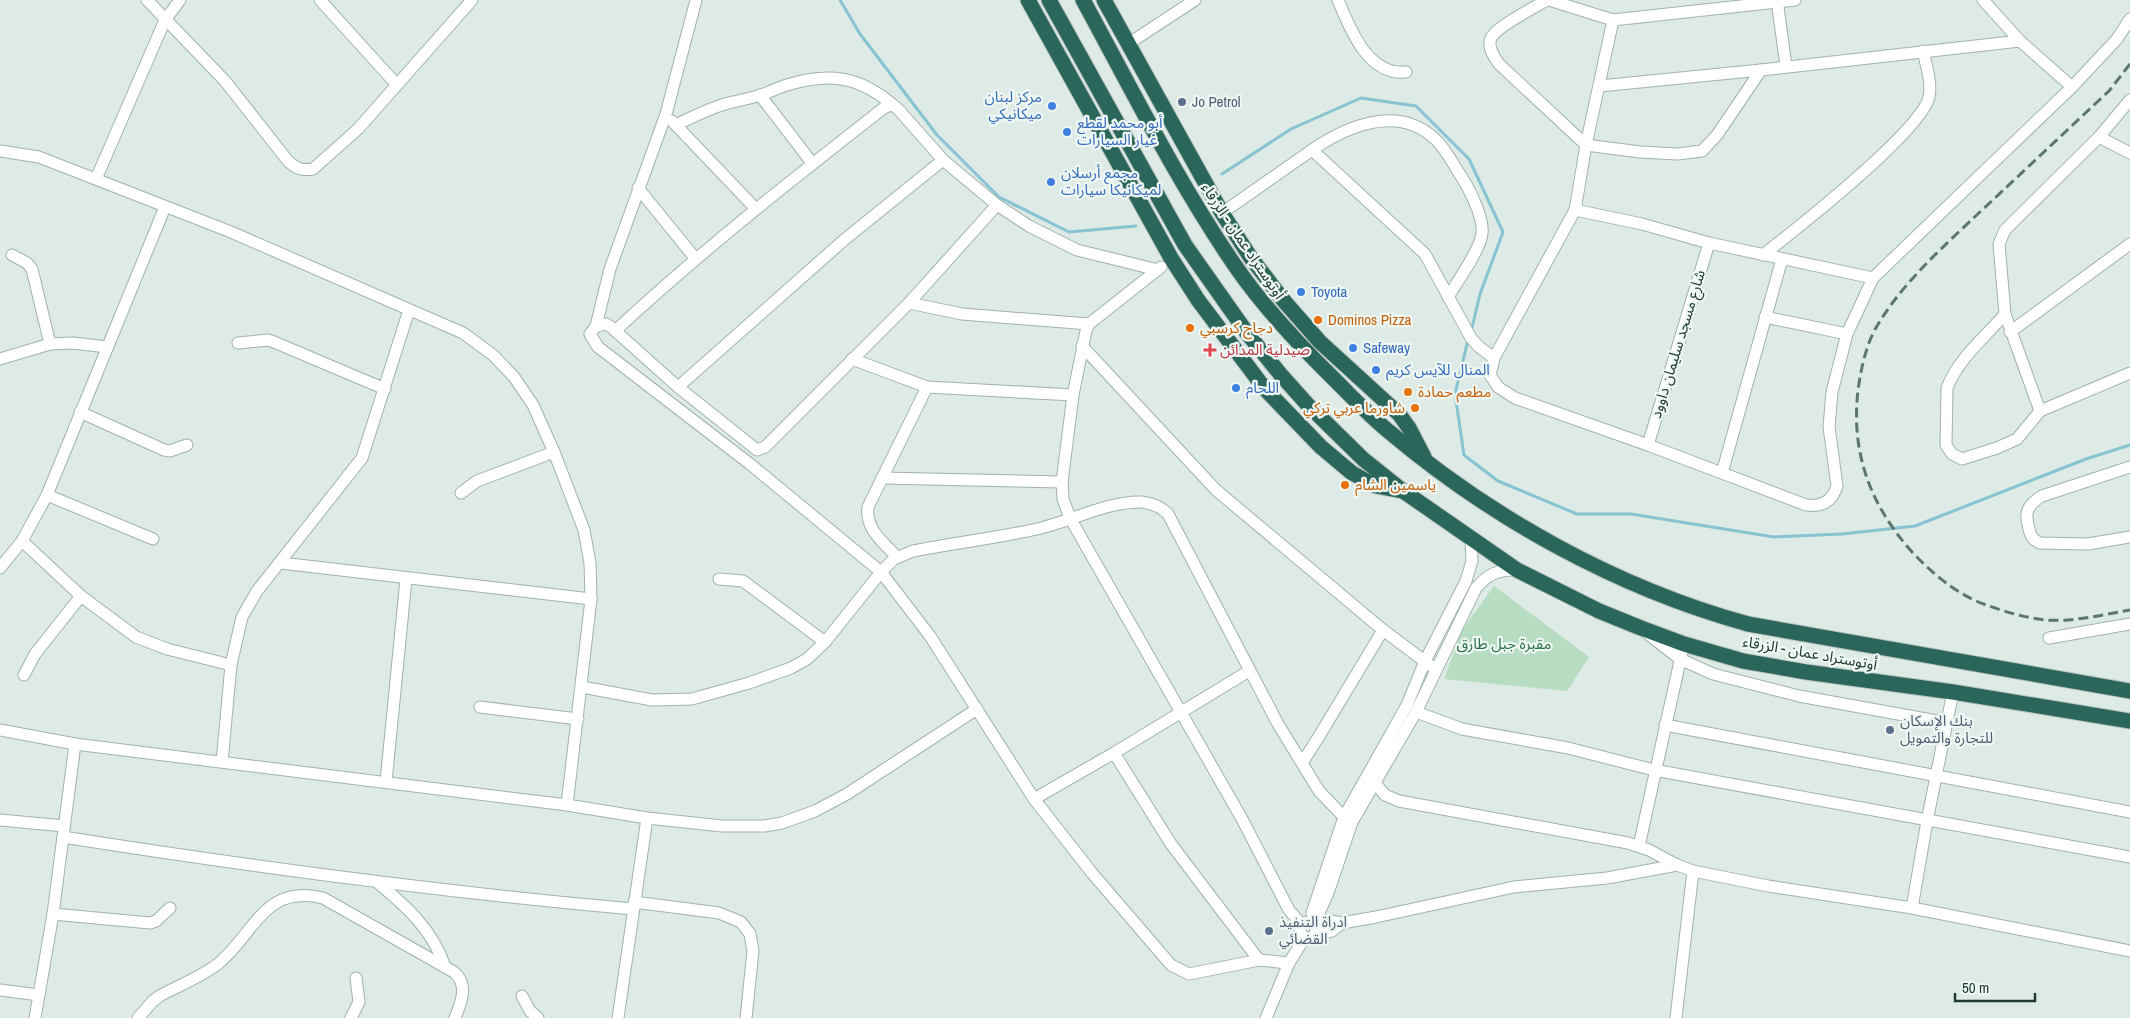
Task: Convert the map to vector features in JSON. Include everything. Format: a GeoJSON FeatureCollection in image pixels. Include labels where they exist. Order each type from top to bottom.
{"type":"FeatureCollection","features":[{"type":"Feature","properties":{"kind":"highway","name":"أوتوستراد عمان - الزرقاء"},"geometry":{"type":"LineString","coordinates":[[1028,0],[1172,258],[1198,300],[1265,389],[1310,436],[1352,473],[1376,486],[1403,491]]}},
{"type":"Feature","properties":{"kind":"highway","name":"أوتوستراد عمان - الزرقاء"},"geometry":{"type":"LineString","coordinates":[[1049,0],[1185,246],[1247,333],[1281,375],[1335,433],[1363,459],[1403,491],[1517,570],[1590,607],[1641,628],[1684,644],[1760,665],[1953,692],[2130,721]]}},
{"type":"Feature","properties":{"kind":"highway","name":"أوتوستراد عمان - الزرقاء"},"geometry":{"type":"LineString","coordinates":[[1084,0],[1208,225],[1237,269],[1271,312],[1306,353],[1386,430],[1425,461],[1489,505],[1574,555],[1657,594],[1700,611],[1748,624],[2130,691]]}},
{"type":"Feature","properties":{"kind":"highway","name":"أوتوستراد عمان - الزرقاء"},"geometry":{"type":"LineString","coordinates":[[1104,0],[1222,213],[1250,258],[1320,342],[1398,414],[1410,428],[1425,461]]}},
{"type":"Feature","properties":{"kind":"highway"},"geometry":{"type":"LineString","coordinates":[[1306,353],[1320,342]]}},
{"type":"Feature","properties":{"kind":"highway"},"geometry":{"type":"LineString","coordinates":[[1265,389],[1281,375]]}},
{"type":"Feature","properties":{"kind":"street"},"geometry":{"type":"LineString","coordinates":[[147,0],[225,82],[288,161],[296,168],[305,170],[312,169],[358,129],[472,0]]}},
{"type":"Feature","properties":{"kind":"street"},"geometry":{"type":"LineString","coordinates":[[96,179],[165,20],[180,0]]}},
{"type":"Feature","properties":{"kind":"street"},"geometry":{"type":"LineString","coordinates":[[320,0],[397,85]]}},
{"type":"Feature","properties":{"kind":"street"},"geometry":{"type":"LineString","coordinates":[[696,0],[666,114],[610,270],[596,326],[590,334],[598,347],[750,464],[880,572],[930,636],[1034,799],[1092,873],[1171,965],[1188,974],[1259,960],[1289,963]]}},
{"type":"Feature","properties":{"kind":"street"},"geometry":{"type":"LineString","coordinates":[[1128,44],[1195,0]]}},
{"type":"Feature","properties":{"kind":"street"},"geometry":{"type":"LineString","coordinates":[[1338,0],[1355,39],[1367,54],[1388,70],[1395,73],[1406,72]]}},
{"type":"Feature","properties":{"kind":"street"},"geometry":{"type":"LineString","coordinates":[[1761,70],[1717,135],[1702,151],[1678,154],[1640,152],[1586,145],[1499,64],[1491,51],[1490,43],[1494,34],[1548,0],[1613,20],[1796,0]]}},
{"type":"Feature","properties":{"kind":"street"},"geometry":{"type":"LineString","coordinates":[[1982,0],[2020,41],[2072,87]]}},
{"type":"Feature","properties":{"kind":"street"},"geometry":{"type":"LineString","coordinates":[[1777,1],[1786,66]]}},
{"type":"Feature","properties":{"kind":"street"},"geometry":{"type":"LineString","coordinates":[[1613,20],[1586,145],[1575,210],[1494,358],[1490,375],[1498,387],[1515,398],[1648,445],[1806,505],[1817,506],[1830,499],[1837,486],[1829,427],[1831,399],[1847,334],[1873,278],[2072,87],[2117,39],[2130,19]]}},
{"type":"Feature","properties":{"kind":"street"},"geometry":{"type":"LineString","coordinates":[[1600,86],[2020,41]]}},
{"type":"Feature","properties":{"kind":"street"},"geometry":{"type":"LineString","coordinates":[[1763,255],[1866,168],[1913,123],[1924,107],[1928,97],[1929,85],[1923,51]]}},
{"type":"Feature","properties":{"kind":"street"},"geometry":{"type":"LineString","coordinates":[[676,125],[725,104],[805,80],[831,76],[848,80],[882,95],[943,160],[997,205],[1030,226],[1077,250],[1158,270]]}},
{"type":"Feature","properties":{"kind":"street"},"geometry":{"type":"LineString","coordinates":[[760,95],[812,163]]}},
{"type":"Feature","properties":{"kind":"street"},"geometry":{"type":"LineString","coordinates":[[2040,411],[2005,314],[2000,252],[2001,237],[2005,230],[2098,137],[2130,100]]}},
{"type":"Feature","properties":{"kind":"street"},"geometry":{"type":"LineString","coordinates":[[615,331],[695,258],[755,208],[885,106],[893,105]]}},
{"type":"Feature","properties":{"kind":"street"},"geometry":{"type":"LineString","coordinates":[[666,114],[755,208]]}},
{"type":"Feature","properties":{"kind":"street"},"geometry":{"type":"LineString","coordinates":[[1222,213],[1312,150],[1343,131],[1359,125],[1384,120],[1404,122],[1415,126],[1435,139],[1466,183],[1482,223],[1478,247],[1448,297]]}},
{"type":"Feature","properties":{"kind":"street"},"geometry":{"type":"LineString","coordinates":[[2098,137],[2130,153]]}},
{"type":"Feature","properties":{"kind":"street"},"geometry":{"type":"LineString","coordinates":[[1312,150],[1421,249],[1471,338],[1479,347],[1494,358]]}},
{"type":"Feature","properties":{"kind":"street"},"geometry":{"type":"LineString","coordinates":[[0,151],[38,156],[230,232],[463,333],[493,355],[514,376],[533,405],[554,452],[584,530],[590,563],[591,599],[567,805]]}},
{"type":"Feature","properties":{"kind":"street"},"geometry":{"type":"LineString","coordinates":[[678,387],[844,240],[943,160]]}},
{"type":"Feature","properties":{"kind":"street"},"geometry":{"type":"LineString","coordinates":[[638,188],[695,258]]}},
{"type":"Feature","properties":{"kind":"street"},"geometry":{"type":"LineString","coordinates":[[596,326],[606,324],[678,387],[756,450],[765,447],[909,303],[997,205]]}},
{"type":"Feature","properties":{"kind":"street"},"geometry":{"type":"LineString","coordinates":[[0,568],[22,541],[47,495],[165,207]]}},
{"type":"Feature","properties":{"kind":"street"},"geometry":{"type":"LineString","coordinates":[[1575,210],[1642,224],[1709,243],[1873,278]]}},
{"type":"Feature","properties":{"kind":"street","name":"شارع مسجد سليمان داوود"},"geometry":{"type":"LineString","coordinates":[[1648,445],[1709,243]]}},
{"type":"Feature","properties":{"kind":"street"},"geometry":{"type":"LineString","coordinates":[[2010,332],[2130,244]]}},
{"type":"Feature","properties":{"kind":"street"},"geometry":{"type":"LineString","coordinates":[[12,255],[27,263],[32,269],[50,344]]}},
{"type":"Feature","properties":{"kind":"street"},"geometry":{"type":"LineString","coordinates":[[1172,258],[1089,324],[1082,346],[1073,395],[1062,482],[1063,499],[1070,518],[1242,819],[1289,910],[1310,928]]}},
{"type":"Feature","properties":{"kind":"street"},"geometry":{"type":"LineString","coordinates":[[1722,473],[1782,259]]}},
{"type":"Feature","properties":{"kind":"street"},"geometry":{"type":"LineString","coordinates":[[909,303],[962,314],[1089,324]]}},
{"type":"Feature","properties":{"kind":"street"},"geometry":{"type":"LineString","coordinates":[[222,762],[231,665],[242,617],[248,604],[362,458],[386,389],[409,310]]}},
{"type":"Feature","properties":{"kind":"street"},"geometry":{"type":"LineString","coordinates":[[2005,314],[1961,363],[1947,388],[1946,445],[1952,454],[1962,459],[1997,448],[2017,439],[2040,411],[2130,373]]}},
{"type":"Feature","properties":{"kind":"street"},"geometry":{"type":"LineString","coordinates":[[1765,317],[1847,334]]}},
{"type":"Feature","properties":{"kind":"street"},"geometry":{"type":"LineString","coordinates":[[238,344],[268,340],[386,389]]}},
{"type":"Feature","properties":{"kind":"street"},"geometry":{"type":"LineString","coordinates":[[0,360],[50,344],[73,343],[107,347]]}},
{"type":"Feature","properties":{"kind":"street"},"geometry":{"type":"LineString","coordinates":[[1082,346],[1216,490],[1383,630],[1435,669]]}},
{"type":"Feature","properties":{"kind":"street"},"geometry":{"type":"LineString","coordinates":[[852,359],[928,387],[1073,395]]}},
{"type":"Feature","properties":{"kind":"street"},"geometry":{"type":"LineString","coordinates":[[896,557],[874,532],[867,518],[868,506],[928,387]]}},
{"type":"Feature","properties":{"kind":"street"},"geometry":{"type":"LineString","coordinates":[[80,412],[164,450],[170,451],[187,445]]}},
{"type":"Feature","properties":{"kind":"street"},"geometry":{"type":"LineString","coordinates":[[461,494],[477,481],[554,452]]}},
{"type":"Feature","properties":{"kind":"street"},"geometry":{"type":"LineString","coordinates":[[2130,467],[2042,496],[2029,506],[2025,519],[2034,541],[2040,543],[2088,544],[2130,537]]}},
{"type":"Feature","properties":{"kind":"street"},"geometry":{"type":"LineString","coordinates":[[882,478],[1062,482]]}},
{"type":"Feature","properties":{"kind":"street"},"geometry":{"type":"LineString","coordinates":[[47,495],[154,539]]}},
{"type":"Feature","properties":{"kind":"street"},"geometry":{"type":"LineString","coordinates":[[582,687],[652,700],[692,699],[749,683],[791,668],[807,659],[825,642],[880,572],[896,557],[930,547],[1039,529],[1070,518],[1132,503],[1150,504],[1163,508],[1168,514],[1249,671],[1302,763],[1319,791],[1344,817]]}},
{"type":"Feature","properties":{"kind":"street"},"geometry":{"type":"LineString","coordinates":[[1310,928],[1344,817],[1407,705],[1425,661],[1470,571],[1472,560],[1471,539]]}},
{"type":"Feature","properties":{"kind":"street"},"geometry":{"type":"LineString","coordinates":[[22,541],[81,596],[136,637],[149,644],[231,665]]}},
{"type":"Feature","properties":{"kind":"street"},"geometry":{"type":"LineString","coordinates":[[281,563],[591,599]]}},
{"type":"Feature","properties":{"kind":"street"},"geometry":{"type":"LineString","coordinates":[[1266,1018],[1289,963],[1328,893],[1352,822],[1416,712],[1435,669],[1476,588],[1483,578],[1494,572],[1505,569],[1517,570]]}},
{"type":"Feature","properties":{"kind":"street"},"geometry":{"type":"LineString","coordinates":[[386,782],[406,579]]}},
{"type":"Feature","properties":{"kind":"street"},"geometry":{"type":"LineString","coordinates":[[719,579],[743,581],[825,642]]}},
{"type":"Feature","properties":{"kind":"street"},"geometry":{"type":"LineString","coordinates":[[24,675],[34,654],[81,596]]}},
{"type":"Feature","properties":{"kind":"street"},"geometry":{"type":"LineString","coordinates":[[2049,638],[2130,624]]}},
{"type":"Feature","properties":{"kind":"street"},"geometry":{"type":"LineString","coordinates":[[1641,628],[1680,659],[1713,674],[1756,686],[1842,704],[1948,723]]}},
{"type":"Feature","properties":{"kind":"street"},"geometry":{"type":"LineString","coordinates":[[1302,763],[1383,630]]}},
{"type":"Feature","properties":{"kind":"street"},"geometry":{"type":"LineString","coordinates":[[1639,846],[1654,770],[1684,644]]}},
{"type":"Feature","properties":{"kind":"street"},"geometry":{"type":"LineString","coordinates":[[1034,799],[1114,754],[1249,671]]}},
{"type":"Feature","properties":{"kind":"street"},"geometry":{"type":"LineString","coordinates":[[1912,908],[1953,692]]}},
{"type":"Feature","properties":{"kind":"street"},"geometry":{"type":"LineString","coordinates":[[480,707],[578,719]]}},
{"type":"Feature","properties":{"kind":"street"},"geometry":{"type":"LineString","coordinates":[[0,730],[75,744],[567,805],[647,818],[740,827],[782,823],[800,818],[847,794],[977,709]]}},
{"type":"Feature","properties":{"kind":"street"},"geometry":{"type":"LineString","coordinates":[[1416,712],[1462,729],[1568,748],[1654,770],[2130,857]]}},
{"type":"Feature","properties":{"kind":"street"},"geometry":{"type":"LineString","coordinates":[[1665,725],[2130,812]]}},
{"type":"Feature","properties":{"kind":"street"},"geometry":{"type":"LineString","coordinates":[[35,1018],[53,914],[75,744]]}},
{"type":"Feature","properties":{"kind":"street"},"geometry":{"type":"LineString","coordinates":[[1114,754],[1171,844],[1259,960]]}},
{"type":"Feature","properties":{"kind":"street"},"geometry":{"type":"LineString","coordinates":[[1375,783],[1384,795],[1399,801],[1639,846],[1677,865],[1694,871],[1768,886],[1912,908],[2130,951]]}},
{"type":"Feature","properties":{"kind":"street"},"geometry":{"type":"LineString","coordinates":[[618,1018],[647,818]]}},
{"type":"Feature","properties":{"kind":"street"},"geometry":{"type":"LineString","coordinates":[[0,820],[247,865],[450,892],[634,905],[728,915],[741,922],[750,934],[754,951],[746,1018]]}},
{"type":"Feature","properties":{"kind":"street"},"geometry":{"type":"LineString","coordinates":[[1310,928],[1331,921],[1342,923],[1514,887],[1608,878],[1677,865]]}},
{"type":"Feature","properties":{"kind":"street"},"geometry":{"type":"LineString","coordinates":[[1676,1018],[1694,871]]}},
{"type":"Feature","properties":{"kind":"street"},"geometry":{"type":"LineString","coordinates":[[377,882],[417,917],[441,954],[445,967]]}},
{"type":"Feature","properties":{"kind":"street"},"geometry":{"type":"LineString","coordinates":[[138,1018],[161,995],[219,963],[274,902],[286,897],[306,895],[323,898],[445,967],[459,977],[463,992],[462,1002],[455,1018]]}},
{"type":"Feature","properties":{"kind":"street"},"geometry":{"type":"LineString","coordinates":[[53,914],[150,923],[156,921],[170,908]]}},
{"type":"Feature","properties":{"kind":"street"},"geometry":{"type":"LineString","coordinates":[[351,1018],[359,1002],[356,978]]}},
{"type":"Feature","properties":{"kind":"street"},"geometry":{"type":"LineString","coordinates":[[0,990],[39,995]]}},
{"type":"Feature","properties":{"kind":"street"},"geometry":{"type":"LineString","coordinates":[[522,996],[530,1011],[538,1018]]}},
{"type":"Feature","properties":{"kind":"green space","name":"مقبرة جبل طارق"},"geometry":{"type":"Polygon","coordinates":[[[1494,586],[1589,657],[1567,691],[1444,679],[1462,630],[1494,586]]]}},
{"type":"Feature","properties":{"kind":"waterway"},"geometry":{"type":"LineString","coordinates":[[840,0],[860,34],[937,135],[999,197],[1069,232],[1136,226]]}},
{"type":"Feature","properties":{"kind":"waterway"},"geometry":{"type":"LineString","coordinates":[[1222,174],[1291,129],[1361,98],[1416,106],[1469,159],[1503,232],[1480,294],[1471,332]]}},
{"type":"Feature","properties":{"kind":"waterway"},"geometry":{"type":"LineString","coordinates":[[1468,340],[1455,394],[1464,455],[1498,481],[1577,514],[1631,514],[1774,537],[1842,534],[1915,526],[2086,459],[2130,445]]}},
{"type":"Feature","properties":{"kind":"railway"},"geometry":{"type":"LineString","coordinates":[[2130,64],[2109,91],[1939,251],[1899,294],[1877,326],[1867,348],[1857,398],[1859,446],[1864,469],[1872,491],[1883,513],[1913,553],[1948,584],[1978,602],[2009,613],[2038,619],[2077,619],[2130,610]]}},
{"type":"Feature","properties":{"kind":"place","name":"Jo Petrol"},"geometry":{"type":"Point","coordinates":[1182,102]}},
{"type":"Feature","properties":{"kind":"place","name":"مركز لبنان ميكانيكي"},"geometry":{"type":"Point","coordinates":[1052,106]}},
{"type":"Feature","properties":{"kind":"place","name":"أبو محمد لقطع غيار السيارات"},"geometry":{"type":"Point","coordinates":[1067,132]}},
{"type":"Feature","properties":{"kind":"place","name":"مجمع أرسلان لميكانيكا سيارات"},"geometry":{"type":"Point","coordinates":[1051,182]}},
{"type":"Feature","properties":{"kind":"place","name":"Toyota"},"geometry":{"type":"Point","coordinates":[1301,292]}},
{"type":"Feature","properties":{"kind":"place","name":"Dominos Pizza"},"geometry":{"type":"Point","coordinates":[1318,320]}},
{"type":"Feature","properties":{"kind":"place","name":"دجاج كرسبي"},"geometry":{"type":"Point","coordinates":[1190,328]}},
{"type":"Feature","properties":{"kind":"place","name":"Safeway"},"geometry":{"type":"Point","coordinates":[1353,348]}},
{"type":"Feature","properties":{"kind":"place","name":"صيدلية المدائن"},"geometry":{"type":"Point","coordinates":[1210,350]}},
{"type":"Feature","properties":{"kind":"place","name":"المنال للآيس كريم"},"geometry":{"type":"Point","coordinates":[1376,370]}},
{"type":"Feature","properties":{"kind":"place","name":"اللحام"},"geometry":{"type":"Point","coordinates":[1236,388]}},
{"type":"Feature","properties":{"kind":"place","name":"مطعم حمادة"},"geometry":{"type":"Point","coordinates":[1408,392]}},
{"type":"Feature","properties":{"kind":"place","name":"شاورما عربي تركي"},"geometry":{"type":"Point","coordinates":[1415,408]}},
{"type":"Feature","properties":{"kind":"place","name":"ياسمين الشام"},"geometry":{"type":"Point","coordinates":[1345,485]}},
{"type":"Feature","properties":{"kind":"place","name":"بنك الإسكان للتجارة والتمويل"},"geometry":{"type":"Point","coordinates":[1890,730]}},
{"type":"Feature","properties":{"kind":"place","name":"ادراة التنفيذ القضائي"},"geometry":{"type":"Point","coordinates":[1269,931]}}]}
